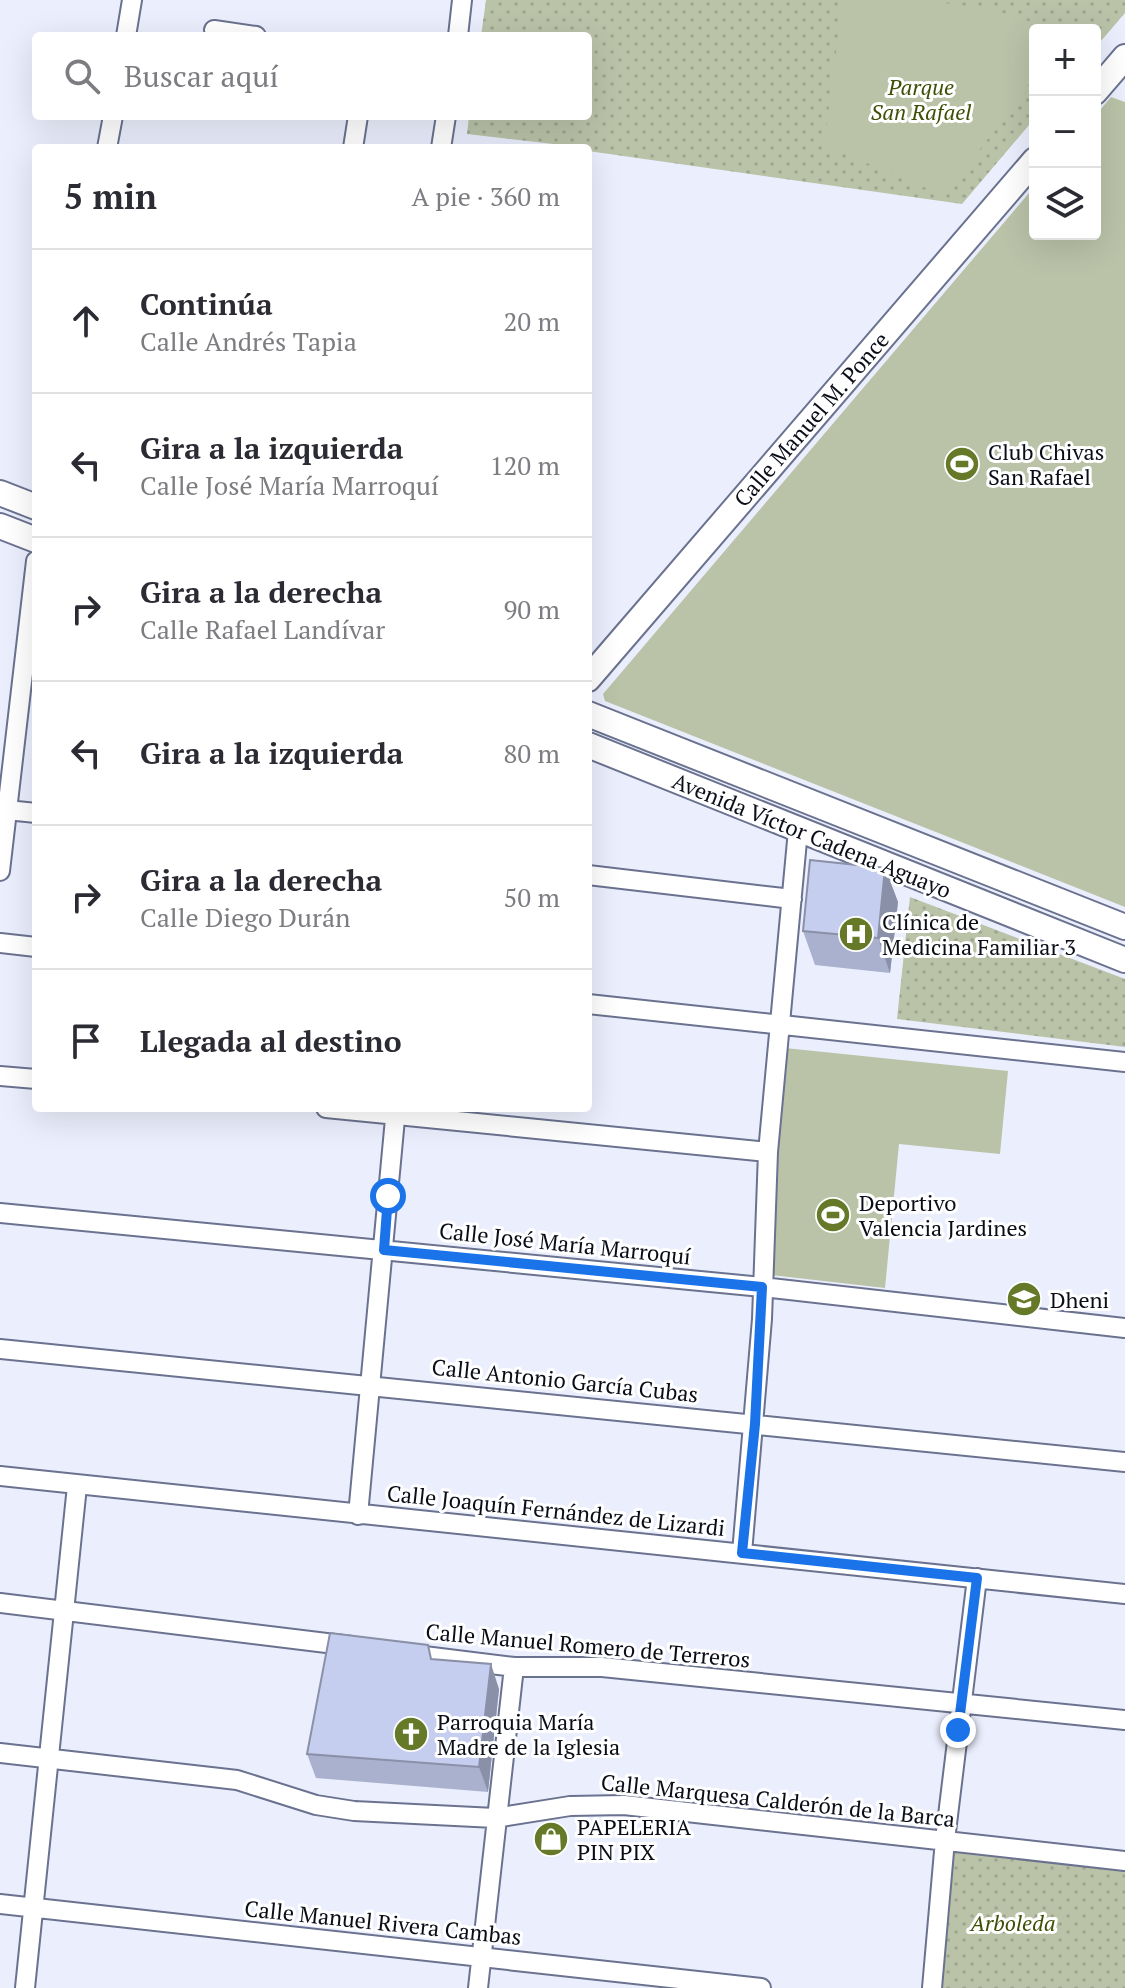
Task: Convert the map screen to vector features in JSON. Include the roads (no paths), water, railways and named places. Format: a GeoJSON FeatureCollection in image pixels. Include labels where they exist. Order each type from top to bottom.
{"type":"FeatureCollection","features":[{"type":"Feature","properties":{"kind":"street"},"geometry":{"type":"LineString","coordinates":[[127,32],[132,0]]}},
{"type":"Feature","properties":{"kind":"street"},"geometry":{"type":"LineString","coordinates":[[458,32],[462,0]]}},
{"type":"Feature","properties":{"kind":"street"},"geometry":{"type":"LineString","coordinates":[[214,30],[228,32]]}},
{"type":"Feature","properties":{"kind":"street"},"geometry":{"type":"LineString","coordinates":[[1101,85],[1125,57]]}},
{"type":"Feature","properties":{"kind":"street"},"geometry":{"type":"LineString","coordinates":[[108,144],[112,120]]}},
{"type":"Feature","properties":{"kind":"street"},"geometry":{"type":"LineString","coordinates":[[354,144],[357,120]]}},
{"type":"Feature","properties":{"kind":"street"},"geometry":{"type":"LineString","coordinates":[[442,144],[445,120]]}},
{"type":"Feature","properties":{"kind":"street","name":"Calle Manuel M. Ponce"},"geometry":{"type":"LineString","coordinates":[[592,674],[1029,167]]}},
{"type":"Feature","properties":{"kind":"street"},"geometry":{"type":"LineString","coordinates":[[0,493],[32,505]]}},
{"type":"Feature","properties":{"kind":"street"},"geometry":{"type":"LineString","coordinates":[[0,526],[32,538]]}},
{"type":"Feature","properties":{"kind":"street"},"geometry":{"type":"LineString","coordinates":[[0,871],[32,595]]}},
{"type":"Feature","properties":{"kind":"street","name":"Avenida Víctor Cadena Aguayo"},"geometry":{"type":"LineString","coordinates":[[592,716],[1125,927]]}},
{"type":"Feature","properties":{"kind":"street","name":"Avenida Víctor Cadena Aguayo"},"geometry":{"type":"LineString","coordinates":[[592,747],[1125,960]]}},
{"type":"Feature","properties":{"kind":"street"},"geometry":{"type":"LineString","coordinates":[[7,810],[32,813]]}},
{"type":"Feature","properties":{"kind":"street"},"geometry":{"type":"LineString","coordinates":[[742,1553],[755,1424],[768,1152],[798,830]]}},
{"type":"Feature","properties":{"kind":"street"},"geometry":{"type":"LineString","coordinates":[[592,875],[792,899]]}},
{"type":"Feature","properties":{"kind":"street"},"geometry":{"type":"LineString","coordinates":[[0,943],[32,947]]}},
{"type":"Feature","properties":{"kind":"street"},"geometry":{"type":"LineString","coordinates":[[592,1004],[1125,1062]]}},
{"type":"Feature","properties":{"kind":"street"},"geometry":{"type":"LineString","coordinates":[[0,1076],[32,1079]]}},
{"type":"Feature","properties":{"kind":"street"},"geometry":{"type":"LineString","coordinates":[[358,1515],[396,1112],[768,1152]]}},
{"type":"Feature","properties":{"kind":"street","name":"Calle José María Marroquí"},"geometry":{"type":"LineString","coordinates":[[0,1213],[762,1287],[1125,1328]]}},
{"type":"Feature","properties":{"kind":"street","name":"Calle Antonio García Cubas"},"geometry":{"type":"LineString","coordinates":[[0,1349],[1125,1462]]}},
{"type":"Feature","properties":{"kind":"street","name":"Calle Joaquín Fernández de Lizardi"},"geometry":{"type":"LineString","coordinates":[[0,1476],[977,1578],[1125,1588]]}},
{"type":"Feature","properties":{"kind":"street"},"geometry":{"type":"LineString","coordinates":[[25,1988],[77,1486]]}},
{"type":"Feature","properties":{"kind":"street"},"geometry":{"type":"LineString","coordinates":[[932,1988],[945,1840],[977,1578]]}},
{"type":"Feature","properties":{"kind":"street"},"geometry":{"type":"LineString","coordinates":[[0,1603],[366,1648]]}},
{"type":"Feature","properties":{"kind":"street","name":"Calle Manuel Romero de Terreros"},"geometry":{"type":"LineString","coordinates":[[396,1652],[514,1667],[602,1667],[1125,1720]]}},
{"type":"Feature","properties":{"kind":"street"},"geometry":{"type":"LineString","coordinates":[[478,1988],[514,1667]]}},
{"type":"Feature","properties":{"kind":"street","name":"Calle Marquesa Calderón de la Barca"},"geometry":{"type":"LineString","coordinates":[[0,1753],[237,1780],[316,1805],[354,1811],[495,1818],[570,1806],[624,1805],[1125,1861]]}},
{"type":"Feature","properties":{"kind":"street","name":"Calle Manuel Rivera Cambas"},"geometry":{"type":"LineString","coordinates":[[0,1904],[761,1988]]}},
{"type":"Feature","properties":{"kind":"place","name":"Club Chivas San Rafael"},"geometry":{"type":"Point","coordinates":[962,464]}},
{"type":"Feature","properties":{"kind":"place","name":"Clínica de Medicina Familiar 3"},"geometry":{"type":"Point","coordinates":[856,934]}},
{"type":"Feature","properties":{"kind":"place","name":"Deportivo Valencia Jardines"},"geometry":{"type":"Point","coordinates":[833,1215]}},
{"type":"Feature","properties":{"kind":"place","name":"Dheni"},"geometry":{"type":"Point","coordinates":[1024,1299]}},
{"type":"Feature","properties":{"kind":"place","name":"Parroquia María Madre de la Iglesia"},"geometry":{"type":"Point","coordinates":[411,1734]}},
{"type":"Feature","properties":{"kind":"place","name":"PAPELERIA PIN PIX"},"geometry":{"type":"Point","coordinates":[551,1839]}},
{"type":"Feature","properties":{"kind":"park label","name":"Parque San Rafael"},"geometry":{"type":"Point","coordinates":[921,98]}},
{"type":"Feature","properties":{"kind":"park label","name":"Arboleda"},"geometry":{"type":"Point","coordinates":[1013,1922]}}]}
